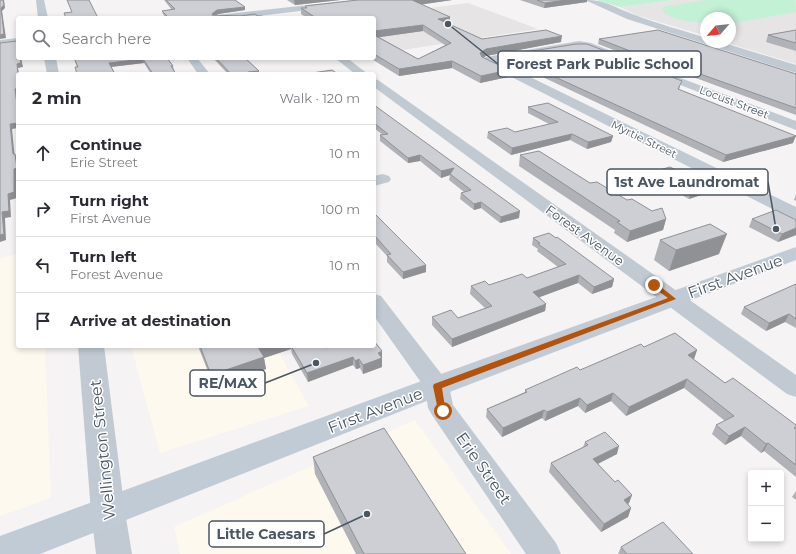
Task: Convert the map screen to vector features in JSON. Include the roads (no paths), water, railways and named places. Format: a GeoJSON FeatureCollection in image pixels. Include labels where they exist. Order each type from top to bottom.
{"type":"FeatureCollection","features":[{"type":"Feature","properties":{"kind":"main road","name":"First Avenue"},"geometry":{"type":"LineString","coordinates":[[0,553],[437,386],[796,253]]}},
{"type":"Feature","properties":{"kind":"street"},"geometry":{"type":"LineString","coordinates":[[40,0],[43,16]]}},
{"type":"Feature","properties":{"kind":"street"},"geometry":{"type":"LineString","coordinates":[[235,16],[375,0]]}},
{"type":"Feature","properties":{"kind":"street"},"geometry":{"type":"LineString","coordinates":[[589,0],[607,6],[630,17],[700,39]]}},
{"type":"Feature","properties":{"kind":"street"},"geometry":{"type":"LineString","coordinates":[[267,5],[282,16]]}},
{"type":"Feature","properties":{"kind":"street"},"geometry":{"type":"LineString","coordinates":[[0,43],[16,41]]}},
{"type":"Feature","properties":{"kind":"street","name":"Myrtie Street"},"geometry":{"type":"LineString","coordinates":[[621,58],[582,44],[486,60],[796,214]]}},
{"type":"Feature","properties":{"kind":"street"},"geometry":{"type":"LineString","coordinates":[[729,48],[796,69]]}},
{"type":"Feature","properties":{"kind":"street"},"geometry":{"type":"LineString","coordinates":[[50,60],[53,72]]}},
{"type":"Feature","properties":{"kind":"street"},"geometry":{"type":"LineString","coordinates":[[194,60],[202,72]]}},
{"type":"Feature","properties":{"kind":"street"},"geometry":{"type":"LineString","coordinates":[[343,60],[359,72]]}},
{"type":"Feature","properties":{"kind":"street","name":"Locust Street"},"geometry":{"type":"LineString","coordinates":[[643,66],[796,126]]}},
{"type":"Feature","properties":{"kind":"street","name":"Forest Avenue"},"geometry":{"type":"LineString","coordinates":[[376,83],[796,388]]}},
{"type":"Feature","properties":{"kind":"street","name":"Erie Street"},"geometry":{"type":"LineString","coordinates":[[376,304],[437,386],[441,408],[545,554]]}},
{"type":"Feature","properties":{"kind":"street","name":"Wellington Street"},"geometry":{"type":"LineString","coordinates":[[91,348],[108,512],[114,554]]}},
{"type":"Feature","properties":{"kind":"place","name":"Forest Park Public School"},"geometry":{"type":"Point","coordinates":[448,24]}},
{"type":"Feature","properties":{"kind":"place","name":"1st Ave Laundromat"},"geometry":{"type":"Point","coordinates":[776,229]}},
{"type":"Feature","properties":{"kind":"place","name":"RE/MAX"},"geometry":{"type":"Point","coordinates":[316,363]}},
{"type":"Feature","properties":{"kind":"place","name":"Little Caesars"},"geometry":{"type":"Point","coordinates":[367,514]}}]}
